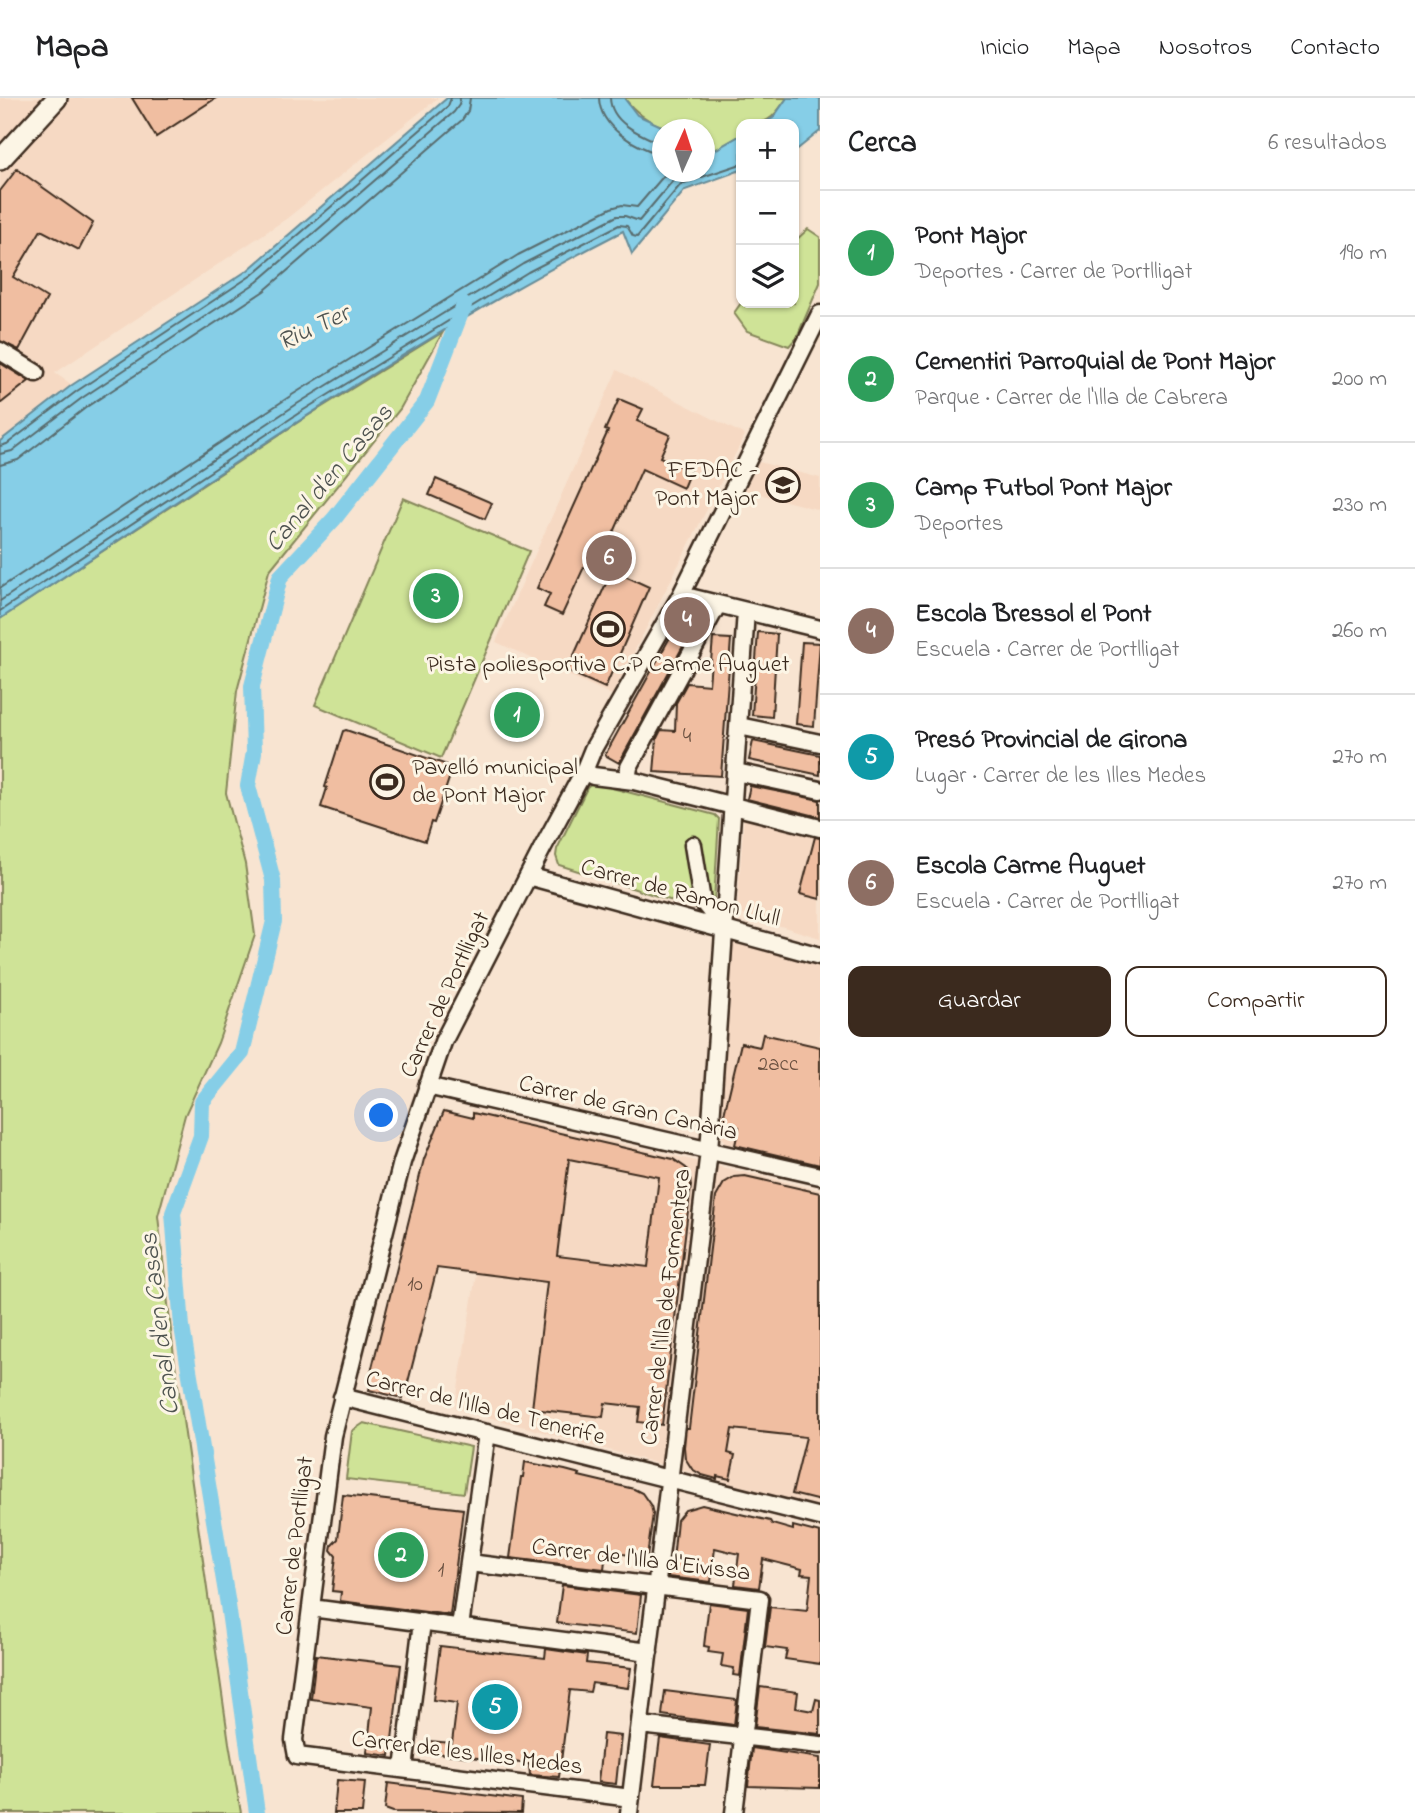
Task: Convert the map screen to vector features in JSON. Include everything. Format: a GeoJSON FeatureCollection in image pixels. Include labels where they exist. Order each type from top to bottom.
{"type":"FeatureCollection","features":[{"type":"Feature","properties":{"kind":"street"},"geometry":{"type":"LineString","coordinates":[[0,160],[57,98]]}},
{"type":"Feature","properties":{"kind":"street","name":"Carrer de Portlligat"},"geometry":{"type":"LineString","coordinates":[[298,1756],[294,1740],[333,1436],[402,1162],[427,1086],[443,1042],[593,749],[681,595],[820,314]]}},
{"type":"Feature","properties":{"kind":"street"},"geometry":{"type":"LineString","coordinates":[[0,351],[36,373]]}},
{"type":"Feature","properties":{"kind":"street"},"geometry":{"type":"LineString","coordinates":[[681,595],[820,629]]}},
{"type":"Feature","properties":{"kind":"street"},"geometry":{"type":"LineString","coordinates":[[627,780],[629,767],[718,604]]}},
{"type":"Feature","properties":{"kind":"street","name":"Carrer de l'Illa de Formentera"},"geometry":{"type":"LineString","coordinates":[[630,1805],[709,1151],[746,611]]}},
{"type":"Feature","properties":{"kind":"street"},"geometry":{"type":"LineString","coordinates":[[739,726],[820,743]]}},
{"type":"Feature","properties":{"kind":"street"},"geometry":{"type":"LineString","coordinates":[[584,771],[593,776],[627,780],[820,828]]}},
{"type":"Feature","properties":{"kind":"street"},"geometry":{"type":"LineString","coordinates":[[736,772],[820,790]]}},
{"type":"Feature","properties":{"kind":"street"},"geometry":{"type":"LineString","coordinates":[[693,845],[702,901],[725,929]]}},
{"type":"Feature","properties":{"kind":"street","name":"Carrer de Ramon Llull"},"geometry":{"type":"LineString","coordinates":[[528,876],[820,956]]}},
{"type":"Feature","properties":{"kind":"street","name":"Carrer de Gran Canària"},"geometry":{"type":"LineString","coordinates":[[427,1086],[820,1176]]}},
{"type":"Feature","properties":{"kind":"street","name":"Carrer de l'Illa de Tenerife"},"geometry":{"type":"LineString","coordinates":[[342,1397],[820,1517]]}},
{"type":"Feature","properties":{"kind":"street"},"geometry":{"type":"LineString","coordinates":[[460,1627],[487,1433]]}},
{"type":"Feature","properties":{"kind":"street","name":"Carrer de l'Illa d'Eivissa"},"geometry":{"type":"LineString","coordinates":[[469,1563],[760,1599],[734,1813]]}},
{"type":"Feature","properties":{"kind":"street"},"geometry":{"type":"LineString","coordinates":[[311,1608],[649,1652]]}},
{"type":"Feature","properties":{"kind":"street"},"geometry":{"type":"LineString","coordinates":[[404,1769],[422,1622]]}},
{"type":"Feature","properties":{"kind":"street"},"geometry":{"type":"LineString","coordinates":[[640,1725],[820,1745]]}},
{"type":"Feature","properties":{"kind":"street","name":"Carrer de les Illes Medes"},"geometry":{"type":"LineString","coordinates":[[298,1756],[404,1769],[630,1805]]}},
{"type":"Feature","properties":{"kind":"shaded area"},"geometry":{"type":"Polygon","coordinates":[[[0,98],[438,98],[286,219],[55,373],[72,385],[0,441],[0,98]]]}},
{"type":"Feature","properties":{"kind":"shaded area"},"geometry":{"type":"Polygon","coordinates":[[[617,370],[745,435],[612,695],[496,642],[617,370]]]}},
{"type":"Feature","properties":{"kind":"shaded area","name":"FEDAC - Pont Major"},"geometry":{"type":"Polygon","coordinates":[[[759,462],[820,478],[820,510],[744,490],[759,462]]]}},
{"type":"Feature","properties":{"kind":"shaded area"},"geometry":{"type":"Polygon","coordinates":[[[744,815],[820,836],[820,938],[737,913],[744,815]]]}},
{"type":"Feature","properties":{"kind":"shaded area"},"geometry":{"type":"Polygon","coordinates":[[[732,940],[820,967],[820,1167],[725,1143],[717,1126],[732,940]]]}},
{"type":"Feature","properties":{"kind":"shaded area"},"geometry":{"type":"Polygon","coordinates":[[[472,1109],[820,1190],[820,1508],[455,1408],[476,1274],[454,1270],[472,1109]]]}},
{"type":"Feature","properties":{"kind":"green space"},"geometry":{"type":"Polygon","coordinates":[[[624,98],[787,98],[768,119],[736,119],[736,138],[715,150],[715,119],[652,119],[652,121],[624,98]]]}},
{"type":"Feature","properties":{"kind":"green space"},"geometry":{"type":"Polygon","coordinates":[[[808,229],[820,237],[820,283],[797,337],[789,346],[747,331],[734,313],[738,308],[799,308],[799,237],[808,229]]]}},
{"type":"Feature","properties":{"kind":"green space"},"geometry":{"type":"Polygon","coordinates":[[[443,332],[400,409],[269,571],[237,691],[226,793],[245,864],[255,935],[218,1043],[185,1115],[158,1216],[174,1357],[241,1813],[0,1813],[0,619],[306,417],[443,332]]]}},
{"type":"Feature","properties":{"kind":"green space"},"geometry":{"type":"Polygon","coordinates":[[[403,498],[529,551],[441,758],[315,705],[403,498]]]}},
{"type":"Feature","properties":{"kind":"green space"},"geometry":{"type":"Polygon","coordinates":[[[593,783],[715,815],[719,819],[714,901],[710,908],[701,910],[559,865],[557,849],[587,788],[593,783]]]}},
{"type":"Feature","properties":{"kind":"green space"},"geometry":{"type":"Polygon","coordinates":[[[364,1423],[471,1447],[464,1493],[346,1479],[352,1431],[364,1423]]]}},
{"type":"Feature","properties":{"kind":"water","name":"Riu Ter"},"geometry":{"type":"Polygon","coordinates":[[[447,98],[624,98],[637,115],[652,122],[652,182],[707,182],[685,190],[632,254],[623,231],[462,320],[306,416],[0,619],[0,441],[72,385],[248,270],[447,98]]]}},
{"type":"Feature","properties":{"kind":"water"},"geometry":{"type":"Polygon","coordinates":[[[787,98],[820,98],[820,131],[799,148],[799,119],[773,118],[787,98]]]}},
{"type":"Feature","properties":{"kind":"water"},"geometry":{"type":"Polygon","coordinates":[[[736,138],[736,172],[715,179],[715,150],[736,138]]]}},
{"type":"Feature","properties":{"kind":"building"},"geometry":{"type":"Polygon","coordinates":[[[132,98],[216,98],[156,137],[132,98]]]}},
{"type":"Feature","properties":{"kind":"building"},"geometry":{"type":"Polygon","coordinates":[[[17,169],[93,223],[79,250],[41,230],[13,277],[47,298],[19,350],[0,341],[0,191],[17,169]]]}},
{"type":"Feature","properties":{"kind":"building"},"geometry":{"type":"Polygon","coordinates":[[[0,363],[29,381],[0,404],[0,363]]]}},
{"type":"Feature","properties":{"kind":"building"},"geometry":{"type":"Polygon","coordinates":[[[619,399],[643,409],[637,421],[670,435],[660,457],[690,471],[683,488],[642,469],[596,573],[584,567],[562,615],[544,607],[550,594],[537,588],[608,431],[605,430],[619,399]]]}},
{"type":"Feature","properties":{"kind":"building"},"geometry":{"type":"Polygon","coordinates":[[[436,479],[492,503],[485,519],[429,495],[436,479]]]}},
{"type":"Feature","properties":{"kind":"building","name":"Pista poliesportiva C.P Carme Auguet"},"geometry":{"type":"Polygon","coordinates":[[[612,570],[649,587],[605,688],[567,671],[612,570]]]}},
{"type":"Feature","properties":{"kind":"building"},"geometry":{"type":"Polygon","coordinates":[[[684,612],[698,619],[619,763],[605,755],[684,612]]]}},
{"type":"Feature","properties":{"kind":"building"},"geometry":{"type":"Polygon","coordinates":[[[758,632],[777,634],[772,717],[752,715],[758,632]]]}},
{"type":"Feature","properties":{"kind":"building"},"geometry":{"type":"Polygon","coordinates":[[[713,638],[731,639],[721,776],[654,772],[657,738],[661,730],[675,731],[676,703],[687,683],[709,685],[713,638]]]}},
{"type":"Feature","properties":{"kind":"building"},"geometry":{"type":"Polygon","coordinates":[[[802,642],[820,643],[814,726],[796,724],[802,642]]]}},
{"type":"Feature","properties":{"kind":"building","name":"Pavelló municipal de Pont Major"},"geometry":{"type":"Polygon","coordinates":[[[343,731],[453,767],[425,841],[321,807],[343,731]]]}},
{"type":"Feature","properties":{"kind":"building"},"geometry":{"type":"Polygon","coordinates":[[[753,741],[820,755],[820,775],[749,760],[753,741]]]}},
{"type":"Feature","properties":{"kind":"building"},"geometry":{"type":"Polygon","coordinates":[[[750,786],[820,800],[820,817],[747,799],[750,786]]]}},
{"type":"Feature","properties":{"kind":"building"},"geometry":{"type":"Polygon","coordinates":[[[815,837],[820,838],[820,899],[800,894],[815,837]]]}},
{"type":"Feature","properties":{"kind":"building"},"geometry":{"type":"Polygon","coordinates":[[[763,1034],[820,1047],[820,1165],[735,1145],[739,1127],[722,1123],[741,1043],[760,1047],[763,1034]]]}},
{"type":"Feature","properties":{"kind":"building"},"geometry":{"type":"Polygon","coordinates":[[[444,1111],[473,1118],[473,1113],[673,1159],[686,1168],[691,1186],[662,1425],[638,1422],[640,1407],[605,1403],[603,1417],[532,1409],[547,1282],[437,1268],[402,1398],[369,1390],[369,1380],[424,1159],[444,1111]],[[569,1159],[557,1256],[648,1267],[659,1177],[569,1159]]]}},
{"type":"Feature","properties":{"kind":"building"},"geometry":{"type":"Polygon","coordinates":[[[745,1176],[820,1193],[820,1501],[792,1494],[806,1437],[732,1429],[728,1453],[735,1455],[730,1479],[702,1475],[692,1469],[685,1458],[686,1428],[689,1428],[716,1197],[724,1183],[734,1177],[745,1176]]]}},
{"type":"Feature","properties":{"kind":"building"},"geometry":{"type":"Polygon","coordinates":[[[525,1462],[565,1470],[642,1493],[653,1514],[647,1557],[606,1552],[604,1569],[510,1558],[525,1462]]]}},
{"type":"Feature","properties":{"kind":"building"},"geometry":{"type":"Polygon","coordinates":[[[343,1495],[463,1509],[450,1615],[340,1601],[341,1592],[332,1591],[336,1556],[331,1550],[338,1539],[343,1495]]]}},
{"type":"Feature","properties":{"kind":"building"},"geometry":{"type":"Polygon","coordinates":[[[702,1505],[770,1521],[793,1530],[793,1526],[820,1533],[820,1664],[785,1659],[787,1650],[765,1647],[770,1607],[807,1611],[811,1575],[801,1574],[802,1569],[763,1559],[759,1588],[735,1585],[739,1554],[715,1548],[711,1582],[668,1577],[670,1561],[673,1560],[677,1520],[685,1510],[702,1505]]]}},
{"type":"Feature","properties":{"kind":"building"},"geometry":{"type":"Polygon","coordinates":[[[562,1585],[641,1595],[637,1633],[557,1623],[562,1585]]]}},
{"type":"Feature","properties":{"kind":"building"},"geometry":{"type":"Polygon","coordinates":[[[709,1603],[748,1608],[740,1676],[733,1675],[734,1668],[721,1666],[723,1654],[708,1652],[709,1647],[704,1646],[709,1603]]]}},
{"type":"Feature","properties":{"kind":"building"},"geometry":{"type":"Polygon","coordinates":[[[440,1646],[545,1658],[546,1649],[587,1655],[586,1663],[631,1668],[628,1688],[592,1683],[590,1692],[570,1690],[559,1777],[530,1775],[529,1764],[427,1752],[429,1741],[452,1743],[457,1703],[433,1700],[440,1646]]]}},
{"type":"Feature","properties":{"kind":"building"},"geometry":{"type":"Polygon","coordinates":[[[316,1655],[401,1665],[390,1756],[367,1753],[372,1707],[311,1699],[316,1655]]]}},
{"type":"Feature","properties":{"kind":"building"},"geometry":{"type":"Polygon","coordinates":[[[760,1687],[798,1692],[796,1708],[813,1711],[816,1699],[820,1700],[820,1734],[755,1727],[760,1687]]]}},
{"type":"Feature","properties":{"kind":"building"},"geometry":{"type":"Polygon","coordinates":[[[665,1691],[737,1700],[734,1725],[662,1715],[665,1691]]]}},
{"type":"Feature","properties":{"kind":"building"},"geometry":{"type":"Polygon","coordinates":[[[603,1734],[621,1736],[616,1784],[598,1782],[603,1734]]]}},
{"type":"Feature","properties":{"kind":"building"},"geometry":{"type":"Polygon","coordinates":[[[660,1738],[710,1745],[705,1785],[654,1785],[660,1738]]]}},
{"type":"Feature","properties":{"kind":"building"},"geometry":{"type":"Polygon","coordinates":[[[752,1748],[820,1758],[820,1788],[748,1786],[752,1748]]]}},
{"type":"Feature","properties":{"kind":"building"},"geometry":{"type":"Polygon","coordinates":[[[337,1780],[365,1782],[362,1813],[334,1813],[337,1780]]]}},
{"type":"Feature","properties":{"kind":"building"},"geometry":{"type":"Polygon","coordinates":[[[388,1783],[522,1800],[521,1813],[393,1812],[385,1809],[388,1783]]]}},
{"type":"Feature","properties":{"kind":"waterway","name":"Canal d'en Casas"},"geometry":{"type":"LineString","coordinates":[[257,1813],[228,1605],[182,1327],[173,1213],[201,1136],[202,1102],[242,1053],[274,921],[273,880],[248,786],[254,752],[252,686],[280,577],[334,519],[427,401],[464,305]]}},
{"type":"Feature","properties":{"kind":"place","name":"FEDAC - Pont Major"},"geometry":{"type":"Point","coordinates":[783,485]}},
{"type":"Feature","properties":{"kind":"place","name":"Escola Carme Auguet"},"geometry":{"type":"Point","coordinates":[609,558]}},
{"type":"Feature","properties":{"kind":"place","name":"Camp Futbol Pont Major"},"geometry":{"type":"Point","coordinates":[436,596]}},
{"type":"Feature","properties":{"kind":"place","name":"Escola Bressol el Pont"},"geometry":{"type":"Point","coordinates":[687,620]}},
{"type":"Feature","properties":{"kind":"place","name":"Pista poliesportiva C.P Carme Auguet"},"geometry":{"type":"Point","coordinates":[608,629]}},
{"type":"Feature","properties":{"kind":"place","name":"Pont Major"},"geometry":{"type":"Point","coordinates":[517,715]}},
{"type":"Feature","properties":{"kind":"place","name":"Pavelló municipal de Pont Major"},"geometry":{"type":"Point","coordinates":[387,782]}},
{"type":"Feature","properties":{"kind":"place","name":"Cementiri Parroquial de Pont Major"},"geometry":{"type":"Point","coordinates":[401,1555]}},
{"type":"Feature","properties":{"kind":"place","name":"Presó Provincial de Girona"},"geometry":{"type":"Point","coordinates":[495,1707]}}]}
